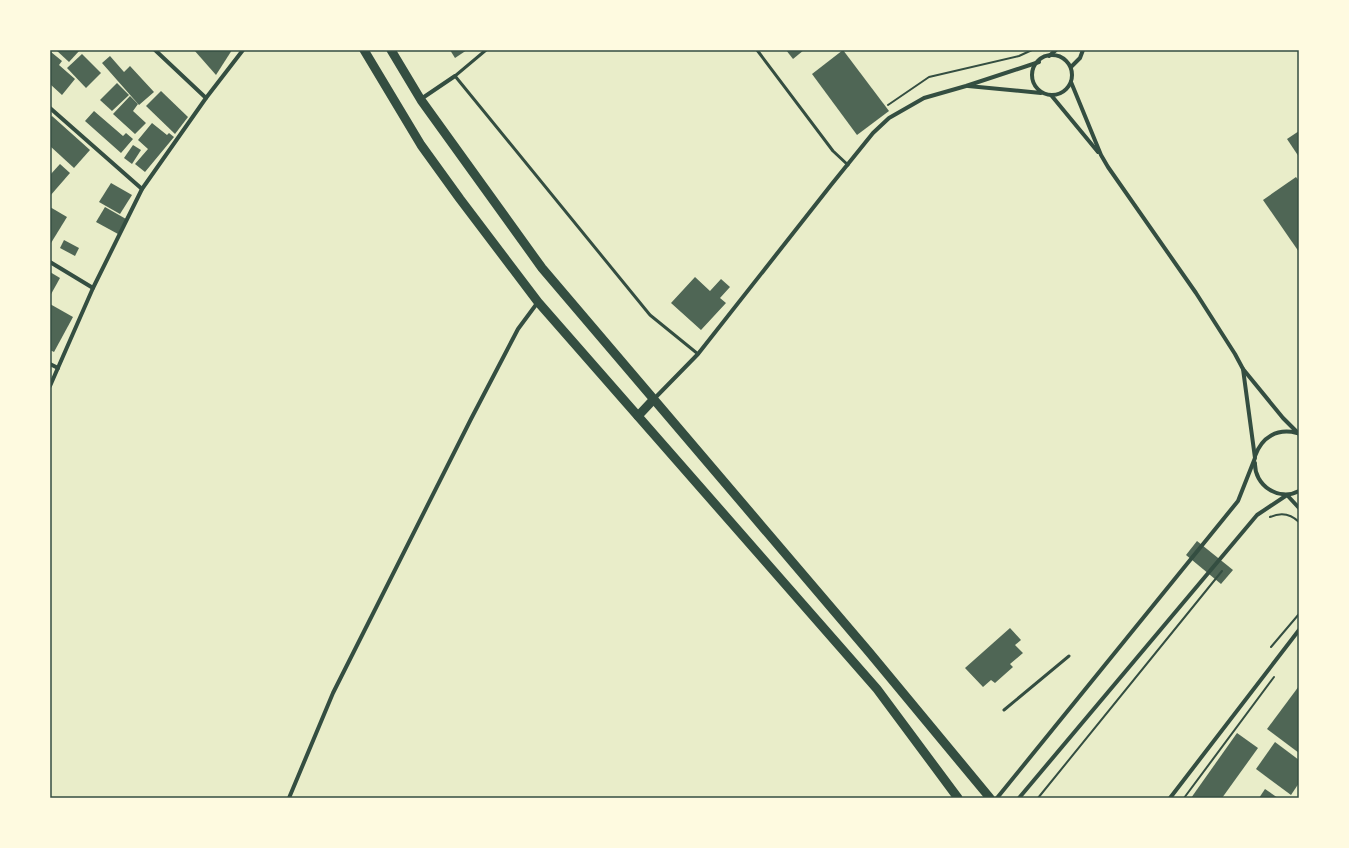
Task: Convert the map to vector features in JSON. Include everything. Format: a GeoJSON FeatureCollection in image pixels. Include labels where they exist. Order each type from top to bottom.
{"type":"FeatureCollection","features":[{"type":"Feature","properties":{"kind":"main road"},"geometry":{"type":"LineString","coordinates":[[364,50],[421,145],[538,302],[878,689],[958,798]]}},
{"type":"Feature","properties":{"kind":"main road"},"geometry":{"type":"LineString","coordinates":[[391,50],[420,100],[542,268],[869,652],[990,798]]}},
{"type":"Feature","properties":{"kind":"main road"},"geometry":{"type":"LineString","coordinates":[[638,416],[654,400]]}},
{"type":"Feature","properties":{"kind":"street"},"geometry":{"type":"LineString","coordinates":[[155,50],[206,98]]}},
{"type":"Feature","properties":{"kind":"street"},"geometry":{"type":"LineString","coordinates":[[50,386],[93,288],[142,189],[206,98],[243,50]]}},
{"type":"Feature","properties":{"kind":"street"},"geometry":{"type":"LineString","coordinates":[[654,400],[698,354],[873,133],[901,110],[924,98],[1039,62],[1056,50]]}},
{"type":"Feature","properties":{"kind":"street"},"geometry":{"type":"LineString","coordinates":[[1071,68],[1080,58],[1083,50]]}},
{"type":"Feature","properties":{"kind":"street"},"geometry":{"type":"LineString","coordinates":[[1049,56],[1056,55],[1062,58],[1071,68],[1071,82],[1101,155]]}},
{"type":"Feature","properties":{"kind":"street"},"geometry":{"type":"LineString","coordinates":[[1039,62],[1033,72],[1032,78],[1042,93]]}},
{"type":"Feature","properties":{"kind":"street"},"geometry":{"type":"LineString","coordinates":[[420,100],[455,76]]}},
{"type":"Feature","properties":{"kind":"street"},"geometry":{"type":"LineString","coordinates":[[966,86],[1051,95],[1063,91],[1071,82]]}},
{"type":"Feature","properties":{"kind":"street"},"geometry":{"type":"LineString","coordinates":[[1051,95],[1101,155],[1196,293],[1243,369],[1283,418],[1299,434]]}},
{"type":"Feature","properties":{"kind":"street"},"geometry":{"type":"LineString","coordinates":[[50,108],[142,189]]}},
{"type":"Feature","properties":{"kind":"street"},"geometry":{"type":"LineString","coordinates":[[50,262],[93,288]]}},
{"type":"Feature","properties":{"kind":"street"},"geometry":{"type":"LineString","coordinates":[[289,798],[333,693],[470,419],[518,329],[538,302]]}},
{"type":"Feature","properties":{"kind":"street"},"geometry":{"type":"LineString","coordinates":[[50,364],[58,368]]}},
{"type":"Feature","properties":{"kind":"street"},"geometry":{"type":"LineString","coordinates":[[1243,369],[1255,458],[1254,467],[1262,484],[1269,490],[1287,495],[1299,508]]}},
{"type":"Feature","properties":{"kind":"street"},"geometry":{"type":"LineString","coordinates":[[997,798],[1238,501],[1263,441],[1271,435],[1280,432],[1289,431],[1299,434]]}},
{"type":"Feature","properties":{"kind":"street"},"geometry":{"type":"LineString","coordinates":[[1020,798],[1245,528],[1257,515],[1287,495],[1299,491]]}},
{"type":"Feature","properties":{"kind":"street"},"geometry":{"type":"LineString","coordinates":[[1170,798],[1299,630]]}},
{"type":"Feature","properties":{"kind":"lane"},"geometry":{"type":"LineString","coordinates":[[486,50],[455,76],[650,315],[698,354]]}},
{"type":"Feature","properties":{"kind":"lane"},"geometry":{"type":"LineString","coordinates":[[757,50],[833,151],[848,165]]}},
{"type":"Feature","properties":{"kind":"lane"},"geometry":{"type":"LineString","coordinates":[[1004,710],[1069,656]]}},
{"type":"Feature","properties":{"kind":"path"},"geometry":{"type":"LineString","coordinates":[[888,105],[929,77],[1011,58],[1032,50]]}},
{"type":"Feature","properties":{"kind":"path"},"geometry":{"type":"LineString","coordinates":[[1264,520],[1283,513],[1294,517],[1299,522]]}},
{"type":"Feature","properties":{"kind":"path"},"geometry":{"type":"LineString","coordinates":[[1038,798],[1222,570]]}},
{"type":"Feature","properties":{"kind":"path"},"geometry":{"type":"LineString","coordinates":[[1271,647],[1299,614]]}},
{"type":"Feature","properties":{"kind":"path"},"geometry":{"type":"LineString","coordinates":[[1184,798],[1268,685]]}},
{"type":"Feature","properties":{"kind":"building"},"geometry":{"type":"Polygon","coordinates":[[[56,50],[80,50],[69,62],[56,50]]]}},
{"type":"Feature","properties":{"kind":"building"},"geometry":{"type":"Polygon","coordinates":[[[194,50],[232,50],[216,75],[194,50]]]}},
{"type":"Feature","properties":{"kind":"building"},"geometry":{"type":"Polygon","coordinates":[[[450,50],[467,50],[455,58],[450,50]]]}},
{"type":"Feature","properties":{"kind":"building"},"geometry":{"type":"Polygon","coordinates":[[[786,50],[804,50],[793,59],[786,50]]]}},
{"type":"Feature","properties":{"kind":"building"},"geometry":{"type":"Polygon","coordinates":[[[843,50],[889,111],[857,135],[812,74],[843,50]]]}},
{"type":"Feature","properties":{"kind":"building"},"geometry":{"type":"Polygon","coordinates":[[[51,52],[62,61],[59,65],[75,79],[62,95],[50,84],[51,52]]]}},
{"type":"Feature","properties":{"kind":"building"},"geometry":{"type":"Polygon","coordinates":[[[82,54],[101,73],[86,88],[67,68],[82,54]]]}},
{"type":"Feature","properties":{"kind":"building"},"geometry":{"type":"Polygon","coordinates":[[[110,56],[124,72],[130,66],[154,92],[139,105],[102,63],[110,56]]]}},
{"type":"Feature","properties":{"kind":"building"},"geometry":{"type":"Polygon","coordinates":[[[117,83],[129,95],[112,111],[100,100],[117,83]]]}},
{"type":"Feature","properties":{"kind":"building"},"geometry":{"type":"Polygon","coordinates":[[[161,91],[188,117],[175,134],[146,106],[161,91]]]}},
{"type":"Feature","properties":{"kind":"building"},"geometry":{"type":"Polygon","coordinates":[[[130,96],[138,104],[133,111],[146,123],[135,134],[113,114],[130,96]]]}},
{"type":"Feature","properties":{"kind":"building"},"geometry":{"type":"Polygon","coordinates":[[[94,111],[123,136],[126,133],[133,139],[121,153],[85,121],[94,111]]]}},
{"type":"Feature","properties":{"kind":"building"},"geometry":{"type":"Polygon","coordinates":[[[52,116],[90,150],[74,168],[50,146],[50,118],[52,116]]]}},
{"type":"Feature","properties":{"kind":"building"},"geometry":{"type":"Polygon","coordinates":[[[152,123],[167,135],[169,133],[174,137],[145,172],[135,164],[148,149],[138,140],[152,123]]]}},
{"type":"Feature","properties":{"kind":"building"},"geometry":{"type":"Polygon","coordinates":[[[1299,131],[1299,157],[1287,139],[1299,131]]]}},
{"type":"Feature","properties":{"kind":"building"},"geometry":{"type":"Polygon","coordinates":[[[133,145],[141,150],[132,164],[124,158],[133,145]]]}},
{"type":"Feature","properties":{"kind":"building"},"geometry":{"type":"Polygon","coordinates":[[[60,164],[70,173],[50,196],[50,175],[60,164]]]}},
{"type":"Feature","properties":{"kind":"building"},"geometry":{"type":"Polygon","coordinates":[[[1296,177],[1299,181],[1299,252],[1263,200],[1296,177]]]}},
{"type":"Feature","properties":{"kind":"building"},"geometry":{"type":"Polygon","coordinates":[[[111,183],[132,195],[120,214],[99,202],[111,183]]]}},
{"type":"Feature","properties":{"kind":"building"},"geometry":{"type":"Polygon","coordinates":[[[50,207],[67,217],[51,243],[50,242],[50,207]]]}},
{"type":"Feature","properties":{"kind":"building"},"geometry":{"type":"Polygon","coordinates":[[[105,207],[126,219],[118,234],[96,222],[105,207]]]}},
{"type":"Feature","properties":{"kind":"building"},"geometry":{"type":"Polygon","coordinates":[[[64,240],[79,248],[75,256],[60,248],[64,240]]]}},
{"type":"Feature","properties":{"kind":"building"},"geometry":{"type":"Polygon","coordinates":[[[50,272],[60,278],[50,296],[50,272]]]}},
{"type":"Feature","properties":{"kind":"building"},"geometry":{"type":"Polygon","coordinates":[[[695,277],[710,291],[721,279],[730,287],[720,298],[726,303],[701,330],[671,303],[695,277]]]}},
{"type":"Feature","properties":{"kind":"building"},"geometry":{"type":"Polygon","coordinates":[[[50,304],[73,317],[54,352],[50,350],[50,304]]]}},
{"type":"Feature","properties":{"kind":"building"},"geometry":{"type":"Polygon","coordinates":[[[1197,541],[1233,570],[1221,584],[1186,555],[1197,541]]]}},
{"type":"Feature","properties":{"kind":"building"},"geometry":{"type":"Polygon","coordinates":[[[1010,628],[1021,640],[1015,645],[1023,653],[1010,664],[1013,667],[995,683],[991,680],[983,687],[965,668],[1010,628]]]}},
{"type":"Feature","properties":{"kind":"building"},"geometry":{"type":"Polygon","coordinates":[[[1299,686],[1299,753],[1267,729],[1299,686]]]}},
{"type":"Feature","properties":{"kind":"building"},"geometry":{"type":"Polygon","coordinates":[[[1237,733],[1258,748],[1222,798],[1191,798],[1237,733]]]}},
{"type":"Feature","properties":{"kind":"building"},"geometry":{"type":"Polygon","coordinates":[[[1275,742],[1299,760],[1299,783],[1291,795],[1256,769],[1275,742]]]}},
{"type":"Feature","properties":{"kind":"building"},"geometry":{"type":"Polygon","coordinates":[[[1265,789],[1278,798],[1259,798],[1265,789]]]}}]}
